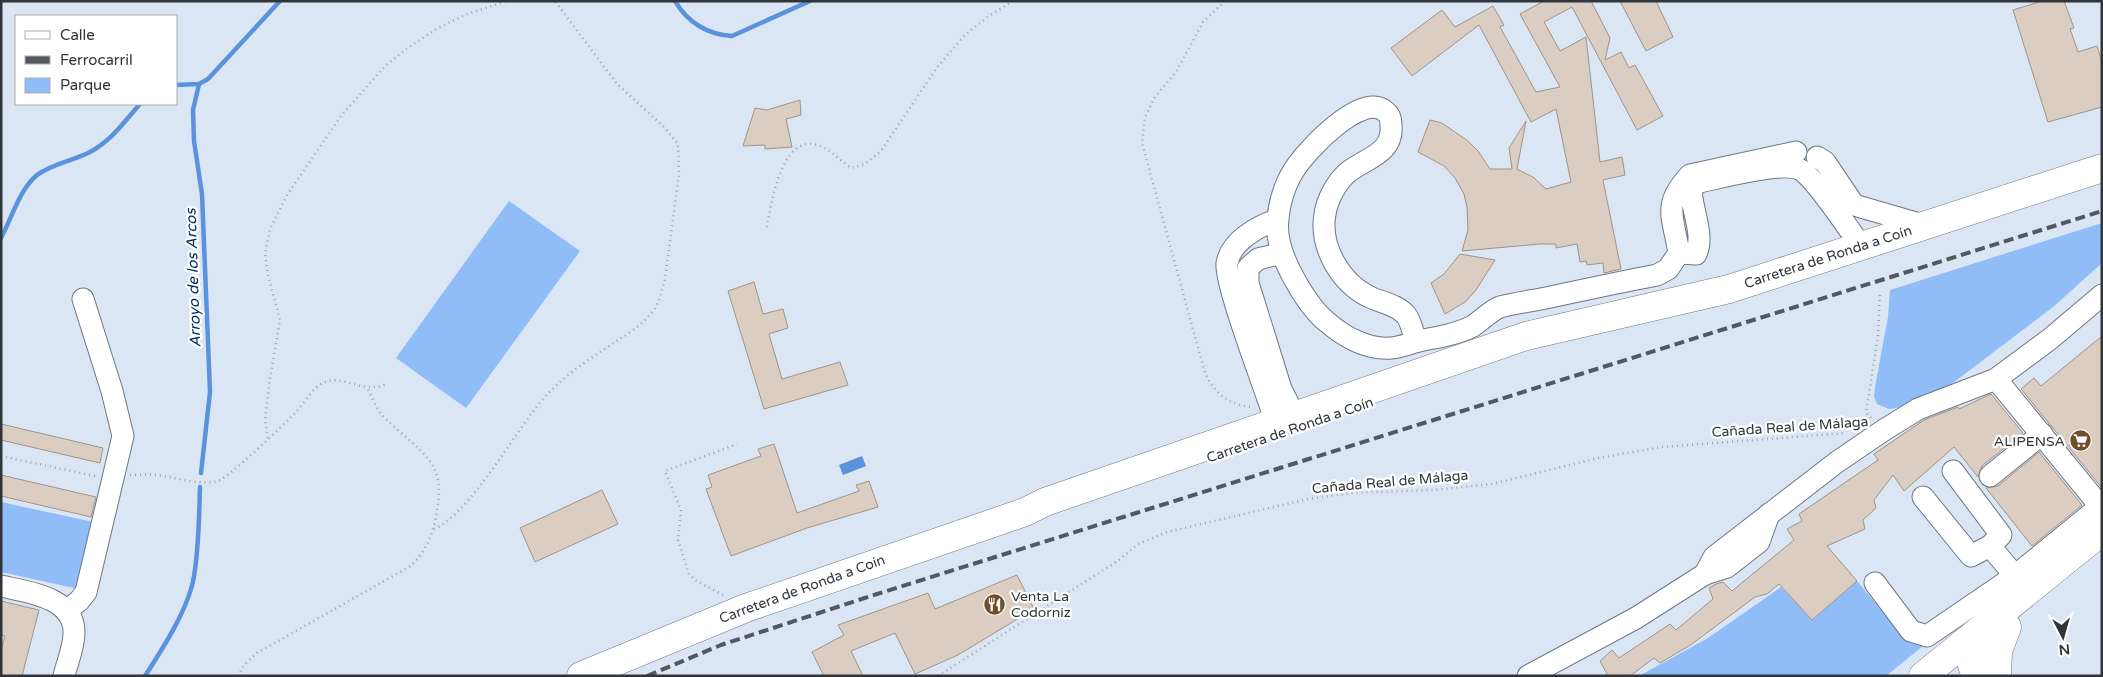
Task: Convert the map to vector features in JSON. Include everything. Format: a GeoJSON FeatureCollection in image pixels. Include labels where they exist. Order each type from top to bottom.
{"type":"FeatureCollection","features":[{"type":"Feature","properties":{"kind":"main road","name":"Carretera de Ronda a Coín"},"geometry":{"type":"LineString","coordinates":[[1026,512],[1045,502],[1280,414],[1526,336],[1729,290],[2102,168]]}},
{"type":"Feature","properties":{"kind":"main road","name":"Carretera de Ronda a Coín"},"geometry":{"type":"LineString","coordinates":[[581,676],[746,608],[1026,512],[1048,508],[1233,451],[1431,380],[1550,332]]}},
{"type":"Feature","properties":{"kind":"main road"},"geometry":{"type":"LineString","coordinates":[[1233,451],[1246,439],[1276,428],[1280,414],[1292,422],[1325,411],[1352,409]]}},
{"type":"Feature","properties":{"kind":"main road"},"geometry":{"type":"LineString","coordinates":[[1985,670],[1979,641],[2041,588],[2055,568],[2101,514]]}},
{"type":"Feature","properties":{"kind":"main road"},"geometry":{"type":"LineString","coordinates":[[1946,676],[1985,670],[1998,651],[2006,627],[2102,550]]}},
{"type":"Feature","properties":{"kind":"main road"},"geometry":{"type":"LineString","coordinates":[[1923,676],[2055,568]]}},
{"type":"Feature","properties":{"kind":"main road"},"geometry":{"type":"LineString","coordinates":[[1934,676],[1957,658],[1985,670]]}},
{"type":"Feature","properties":{"kind":"street"},"geometry":{"type":"LineString","coordinates":[[1416,341],[1407,316],[1393,305],[1359,292],[1344,277],[1333,261],[1326,241],[1324,215],[1330,198],[1347,173],[1380,154],[1388,145],[1392,134],[1391,121],[1387,112],[1379,109],[1362,110],[1345,118],[1319,138],[1292,172],[1282,198],[1277,220],[1282,253],[1304,296],[1325,320],[1342,334],[1367,345],[1391,348],[1451,334],[1473,326],[1498,308],[1657,275],[1668,269],[1679,253],[1696,254],[1700,245],[1691,199],[1691,188],[1699,182],[1805,160],[1825,162],[1854,205],[1923,225]]}},
{"type":"Feature","properties":{"kind":"street"},"geometry":{"type":"LineString","coordinates":[[1805,160],[1816,186],[1861,246]]}},
{"type":"Feature","properties":{"kind":"street"},"geometry":{"type":"LineString","coordinates":[[1277,220],[1255,230],[1234,247],[1227,264],[1232,290],[1280,414]]}},
{"type":"Feature","properties":{"kind":"street"},"geometry":{"type":"LineString","coordinates":[[1280,414],[1281,389],[1248,283],[1248,268],[1258,259],[1282,253]]}},
{"type":"Feature","properties":{"kind":"street"},"geometry":{"type":"LineString","coordinates":[[1528,676],[1636,618],[1705,574],[1714,557],[1837,462],[1918,409],[1996,379],[2050,339],[2102,295]]}},
{"type":"Feature","properties":{"kind":"street"},"geometry":{"type":"LineString","coordinates":[[66,611],[80,601],[86,592],[123,436],[112,392],[83,299]]}},
{"type":"Feature","properties":{"kind":"street"},"geometry":{"type":"LineString","coordinates":[[1875,582],[1911,631],[1927,636],[2101,514],[2042,434],[1996,379]]}},
{"type":"Feature","properties":{"kind":"street"},"geometry":{"type":"LineString","coordinates":[[1990,476],[2042,434]]}},
{"type":"Feature","properties":{"kind":"street"},"geometry":{"type":"LineString","coordinates":[[1923,497],[1971,556],[1990,546],[2001,535],[1953,471]]}},
{"type":"Feature","properties":{"kind":"street"},"geometry":{"type":"LineString","coordinates":[[1990,546],[2014,576]]}},
{"type":"Feature","properties":{"kind":"street"},"geometry":{"type":"LineString","coordinates":[[1,586],[50,599],[66,611],[73,625],[74,634],[64,676]]}},
{"type":"Feature","properties":{"kind":"path"},"geometry":{"type":"LineString","coordinates":[[268,438],[266,420],[270,378],[280,320],[268,276],[265,254],[270,228],[287,195],[341,116],[385,66],[406,49],[438,28],[466,14],[507,1]]}},
{"type":"Feature","properties":{"kind":"path"},"geometry":{"type":"LineString","coordinates":[[434,528],[442,525],[476,491],[512,439],[544,398],[588,360],[639,326],[653,311],[661,296],[665,279],[679,174],[678,144],[664,127],[617,84],[554,1]]}},
{"type":"Feature","properties":{"kind":"path"},"geometry":{"type":"LineString","coordinates":[[767,227],[776,184],[786,158],[797,146],[814,144],[830,150],[839,160],[851,168],[866,164],[881,151],[938,66],[966,34],[989,16],[1013,1]]}},
{"type":"Feature","properties":{"kind":"path"},"geometry":{"type":"LineString","coordinates":[[1225,1],[1203,22],[1176,72],[1155,97],[1145,117],[1142,143],[1206,373],[1213,389],[1227,401],[1280,414]]}},
{"type":"Feature","properties":{"kind":"path"},"geometry":{"type":"LineString","coordinates":[[1880,292],[1878,336],[1866,413],[1884,430]]}},
{"type":"Feature","properties":{"kind":"path"},"geometry":{"type":"LineString","coordinates":[[218,481],[294,414],[321,384],[329,380],[367,388],[378,388],[386,384]]}},
{"type":"Feature","properties":{"kind":"path"},"geometry":{"type":"LineString","coordinates":[[238,676],[244,665],[257,653],[410,567],[423,553],[434,528],[439,488],[435,468],[427,456],[382,416],[367,388]]}},
{"type":"Feature","properties":{"kind":"path","name":"Cañada Real de Málaga"},"geometry":{"type":"LineString","coordinates":[[938,676],[1119,560],[1138,544],[1167,532],[1308,499],[1352,493],[1433,490],[1492,484],[1598,458],[1662,448],[1884,430]]}},
{"type":"Feature","properties":{"kind":"path"},"geometry":{"type":"LineString","coordinates":[[737,444],[665,471],[681,510],[678,540],[689,574],[695,580],[746,608]]}},
{"type":"Feature","properties":{"kind":"green space"},"geometry":{"type":"Polygon","coordinates":[[[509,201],[580,251],[466,408],[396,358],[509,201]]]}},
{"type":"Feature","properties":{"kind":"green space"},"geometry":{"type":"Polygon","coordinates":[[[2102,223],[2102,263],[2053,307],[1941,392],[1910,406],[1889,409],[1877,404],[1874,397],[1875,387],[1888,317],[1890,290],[2102,223]]]}},
{"type":"Feature","properties":{"kind":"green space"},"geometry":{"type":"Polygon","coordinates":[[[1,502],[98,523],[83,590],[1,572],[1,502]]]}},
{"type":"Feature","properties":{"kind":"green space"},"geometry":{"type":"Polygon","coordinates":[[[1857,581],[1905,639],[1923,646],[1886,676],[1639,676],[1708,638],[1781,587],[1812,620],[1857,581]]]}},
{"type":"Feature","properties":{"kind":"shaded area"},"geometry":{"type":"Polygon","coordinates":[[[862,456],[866,466],[843,475],[839,465],[862,456]]]}},
{"type":"Feature","properties":{"kind":"building"},"geometry":{"type":"Polygon","coordinates":[[[1544,1],[1591,1],[1610,38],[1605,60],[1621,52],[1629,68],[1635,65],[1663,116],[1637,130],[1572,7],[1544,22],[1560,51],[1586,37],[1600,162],[1622,157],[1625,175],[1603,180],[1621,269],[1604,273],[1603,263],[1587,265],[1586,261],[1580,262],[1577,244],[1556,248],[1556,244],[1540,244],[1462,251],[1468,230],[1467,207],[1464,194],[1455,178],[1444,166],[1418,152],[1430,120],[1442,123],[1468,141],[1478,151],[1490,169],[1512,169],[1509,148],[1526,121],[1517,169],[1533,177],[1546,189],[1571,182],[1556,109],[1531,122],[1479,25],[1412,76],[1391,48],[1442,10],[1455,27],[1493,6],[1504,25],[1500,27],[1536,92],[1560,87],[1520,14],[1544,1]]]}},
{"type":"Feature","properties":{"kind":"building"},"geometry":{"type":"Polygon","coordinates":[[[1620,1],[1656,1],[1673,37],[1646,51],[1620,1]]]}},
{"type":"Feature","properties":{"kind":"building"},"geometry":{"type":"Polygon","coordinates":[[[2042,1],[2064,1],[2074,28],[2070,29],[2078,52],[2097,46],[2102,62],[2102,107],[2048,122],[2013,10],[2042,1]]]}},
{"type":"Feature","properties":{"kind":"building"},"geometry":{"type":"Polygon","coordinates":[[[800,100],[801,115],[786,119],[792,147],[765,149],[765,145],[743,146],[755,108],[767,110],[800,100]]]}},
{"type":"Feature","properties":{"kind":"building"},"geometry":{"type":"Polygon","coordinates":[[[1460,254],[1495,260],[1476,290],[1465,302],[1445,314],[1431,283],[1444,274],[1460,254]]]}},
{"type":"Feature","properties":{"kind":"building"},"geometry":{"type":"Polygon","coordinates":[[[754,282],[763,314],[783,309],[788,328],[769,334],[782,379],[840,362],[848,385],[764,409],[728,291],[754,282]]]}},
{"type":"Feature","properties":{"kind":"building","name":"ALIPENSA"},"geometry":{"type":"Polygon","coordinates":[[[2102,336],[2102,488],[2021,389],[2034,378],[2041,386],[2102,336]]]}},
{"type":"Feature","properties":{"kind":"building"},"geometry":{"type":"Polygon","coordinates":[[[1991,394],[2023,433],[1982,466],[1978,477],[1954,447],[1904,491],[1893,475],[1874,500],[1876,508],[1863,520],[1865,529],[1827,546],[1857,581],[1812,620],[1779,584],[1767,594],[1755,597],[1692,644],[1660,663],[1654,658],[1630,676],[1608,676],[1600,661],[1612,650],[1619,658],[1670,624],[1676,630],[1713,599],[1709,588],[1716,584],[1723,582],[1732,591],[1794,540],[1787,529],[1802,521],[1799,514],[1878,460],[1874,454],[1924,420],[1958,407],[1959,409],[1991,394]]]}},
{"type":"Feature","properties":{"kind":"building"},"geometry":{"type":"Polygon","coordinates":[[[1,424],[103,448],[100,463],[1,440],[1,424]]]}},
{"type":"Feature","properties":{"kind":"building"},"geometry":{"type":"Polygon","coordinates":[[[774,444],[797,513],[859,491],[856,485],[869,481],[878,507],[807,528],[731,556],[706,489],[712,487],[708,475],[761,456],[758,449],[774,444]]]}},
{"type":"Feature","properties":{"kind":"building"},"geometry":{"type":"Polygon","coordinates":[[[2039,452],[2082,505],[2032,546],[1986,488],[1998,486],[2039,452]]]}},
{"type":"Feature","properties":{"kind":"building"},"geometry":{"type":"Polygon","coordinates":[[[1,475],[96,497],[91,517],[1,496],[1,475]]]}},
{"type":"Feature","properties":{"kind":"building"},"geometry":{"type":"Polygon","coordinates":[[[602,490],[618,524],[535,562],[520,528],[602,490]]]}},
{"type":"Feature","properties":{"kind":"building"},"geometry":{"type":"Polygon","coordinates":[[[1017,575],[1034,609],[958,655],[915,674],[895,633],[851,651],[863,676],[824,676],[812,652],[844,635],[838,625],[928,593],[935,609],[1017,575]]]}},
{"type":"Feature","properties":{"kind":"building"},"geometry":{"type":"Polygon","coordinates":[[[1,601],[39,610],[22,676],[1,676],[1,650],[5,636],[1,635],[1,601]]]}},
{"type":"Feature","properties":{"kind":"waterway"},"geometry":{"type":"LineString","coordinates":[[178,85],[199,84],[208,79],[280,1]]}},
{"type":"Feature","properties":{"kind":"waterway"},"geometry":{"type":"LineString","coordinates":[[675,1],[686,15],[699,26],[715,33],[732,36],[810,1]]}},
{"type":"Feature","properties":{"kind":"waterway","name":"Arroyo de los Arcos"},"geometry":{"type":"LineString","coordinates":[[199,84],[193,110],[194,141],[202,194],[210,392],[201,473]]}},
{"type":"Feature","properties":{"kind":"waterway"},"geometry":{"type":"LineString","coordinates":[[1,238],[25,188],[37,175],[98,147],[117,130],[139,105]]}},
{"type":"Feature","properties":{"kind":"waterway","name":"Arroyo de los Arcos"},"geometry":{"type":"LineString","coordinates":[[145,676],[174,628],[191,588],[197,554],[200,487]]}},
{"type":"Feature","properties":{"kind":"railway"},"geometry":{"type":"LineString","coordinates":[[647,676],[721,645],[877,594],[2102,211]]}},
{"type":"Feature","properties":{"kind":"place","name":"ALIPENSA"},"geometry":{"type":"Point","coordinates":[2081,441]}},
{"type":"Feature","properties":{"kind":"place","name":"Venta La Codorniz"},"geometry":{"type":"Point","coordinates":[995,604]}}]}
